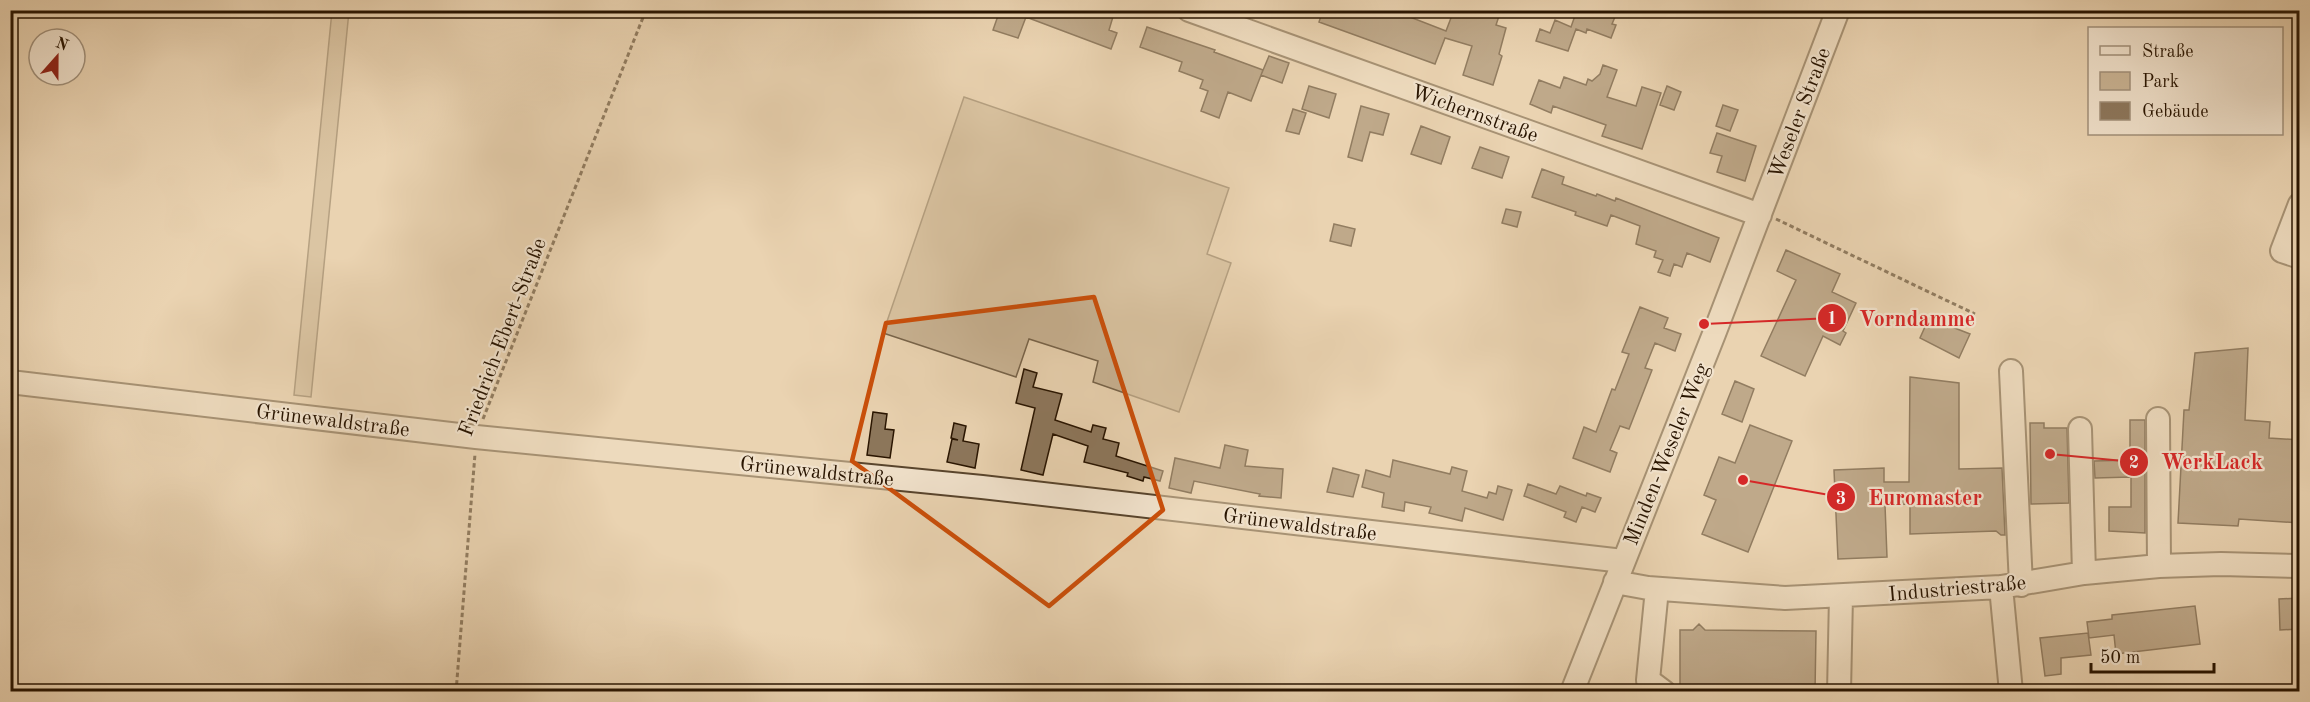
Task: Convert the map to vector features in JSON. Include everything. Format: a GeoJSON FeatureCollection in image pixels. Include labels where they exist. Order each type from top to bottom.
{"type":"FeatureCollection","features":[{"type":"Feature","properties":{"kind":"street","name":"Wichernstraße"},"geometry":{"type":"LineString","coordinates":[[1189,10],[1761,214]]}},
{"type":"Feature","properties":{"kind":"street","name":"Weseler Straße"},"geometry":{"type":"LineString","coordinates":[[1761,214],[1838,10]]}},
{"type":"Feature","properties":{"kind":"street"},"geometry":{"type":"LineString","coordinates":[[2298,213],[2282,251],[2300,257]]}},
{"type":"Feature","properties":{"kind":"street","name":"Minden-Weseler Weg"},"geometry":{"type":"LineString","coordinates":[[1572,692],[1761,214]]}},
{"type":"Feature","properties":{"kind":"street"},"geometry":{"type":"LineString","coordinates":[[2011,371],[2011,692]]}},
{"type":"Feature","properties":{"kind":"street","name":"Grünewaldstraße"},"geometry":{"type":"LineString","coordinates":[[10,382],[476,437],[982,488],[1619,572]]}},
{"type":"Feature","properties":{"kind":"street"},"geometry":{"type":"LineString","coordinates":[[2158,419],[2159,566]]}},
{"type":"Feature","properties":{"kind":"street"},"geometry":{"type":"LineString","coordinates":[[2080,429],[2084,573]]}},
{"type":"Feature","properties":{"kind":"street","name":"Industriestraße"},"geometry":{"type":"LineString","coordinates":[[1619,572],[1657,589],[1785,598],[2011,586],[2084,573],[2159,566],[2221,564],[2300,566]]}},
{"type":"Feature","properties":{"kind":"street"},"geometry":{"type":"LineString","coordinates":[[1657,589],[1648,680],[1664,692]]}},
{"type":"Feature","properties":{"kind":"street"},"geometry":{"type":"LineString","coordinates":[[1839,692],[1841,596]]}},
{"type":"Feature","properties":{"kind":"path","name":"Friedrich-Ebert-Straße"},"geometry":{"type":"LineString","coordinates":[[456,692],[476,437],[646,10]]}},
{"type":"Feature","properties":{"kind":"path"},"geometry":{"type":"LineString","coordinates":[[1761,214],[1975,314]]}},
{"type":"Feature","properties":{"kind":"highlighted area"},"geometry":{"type":"Polygon","coordinates":[[[1094,297],[1163,510],[1049,606],[852,461],[886,323],[1094,297]]]}},
{"type":"Feature","properties":{"kind":"green space"},"geometry":{"type":"Polygon","coordinates":[[[332,11],[349,11],[311,397],[294,395],[332,11]]]}},
{"type":"Feature","properties":{"kind":"green space"},"geometry":{"type":"Polygon","coordinates":[[[964,97],[1229,188],[1207,254],[1231,263],[1179,412],[1093,382],[1098,361],[1029,339],[1016,377],[883,333],[964,97]]]}},
{"type":"Feature","properties":{"kind":"building"},"geometry":{"type":"Polygon","coordinates":[[[1000,10],[1115,10],[1109,30],[1117,33],[1111,49],[1026,17],[1018,38],[993,30],[1000,10]]]}},
{"type":"Feature","properties":{"kind":"building"},"geometry":{"type":"Polygon","coordinates":[[[1323,10],[1392,10],[1446,31],[1454,10],[1501,10],[1496,25],[1506,28],[1499,54],[1502,56],[1493,85],[1463,75],[1472,46],[1445,38],[1435,64],[1319,22],[1323,10]]]}},
{"type":"Feature","properties":{"kind":"building"},"geometry":{"type":"Polygon","coordinates":[[[1577,10],[1618,10],[1612,24],[1616,25],[1611,38],[1587,29],[1586,33],[1576,29],[1568,51],[1536,41],[1540,29],[1550,33],[1555,20],[1571,27],[1577,10]]]}},
{"type":"Feature","properties":{"kind":"building"},"geometry":{"type":"Polygon","coordinates":[[[1147,27],[1215,50],[1214,52],[1263,70],[1251,101],[1228,92],[1219,118],[1201,111],[1208,91],[1200,88],[1203,80],[1179,71],[1182,62],[1140,47],[1147,27]]]}},
{"type":"Feature","properties":{"kind":"building"},"geometry":{"type":"Polygon","coordinates":[[[1269,56],[1289,63],[1282,83],[1261,75],[1269,56]]]}},
{"type":"Feature","properties":{"kind":"building"},"geometry":{"type":"Polygon","coordinates":[[[1603,65],[1617,70],[1607,97],[1636,106],[1642,87],[1661,93],[1642,149],[1602,136],[1606,125],[1553,106],[1551,113],[1530,104],[1539,80],[1560,88],[1564,77],[1586,85],[1588,79],[1592,81],[1600,74],[1603,65]]]}},
{"type":"Feature","properties":{"kind":"building"},"geometry":{"type":"Polygon","coordinates":[[[1309,86],[1336,94],[1329,118],[1302,109],[1309,86]]]}},
{"type":"Feature","properties":{"kind":"building"},"geometry":{"type":"Polygon","coordinates":[[[1667,86],[1681,92],[1674,110],[1660,105],[1667,86]]]}},
{"type":"Feature","properties":{"kind":"building"},"geometry":{"type":"Polygon","coordinates":[[[1723,105],[1738,110],[1730,131],[1716,126],[1723,105]]]}},
{"type":"Feature","properties":{"kind":"building"},"geometry":{"type":"Polygon","coordinates":[[[1361,106],[1389,114],[1383,135],[1370,132],[1362,161],[1348,157],[1361,106]]]}},
{"type":"Feature","properties":{"kind":"building"},"geometry":{"type":"Polygon","coordinates":[[[1293,109],[1306,113],[1299,134],[1286,131],[1293,109]]]}},
{"type":"Feature","properties":{"kind":"building"},"geometry":{"type":"Polygon","coordinates":[[[1421,126],[1450,137],[1441,164],[1411,154],[1421,126]]]}},
{"type":"Feature","properties":{"kind":"building"},"geometry":{"type":"Polygon","coordinates":[[[1717,133],[1756,146],[1745,181],[1717,172],[1722,156],[1710,153],[1717,133]]]}},
{"type":"Feature","properties":{"kind":"building"},"geometry":{"type":"Polygon","coordinates":[[[1480,147],[1509,157],[1502,178],[1472,168],[1480,147]]]}},
{"type":"Feature","properties":{"kind":"building"},"geometry":{"type":"Polygon","coordinates":[[[1542,169],[1564,177],[1562,184],[1615,201],[1616,198],[1719,238],[1710,262],[1687,253],[1682,267],[1674,264],[1670,276],[1658,272],[1663,260],[1654,257],[1656,251],[1636,244],[1640,226],[1611,215],[1607,226],[1575,215],[1576,212],[1532,197],[1542,169]]]}},
{"type":"Feature","properties":{"kind":"building"},"geometry":{"type":"Polygon","coordinates":[[[1506,209],[1521,212],[1517,227],[1502,223],[1506,209]]]}},
{"type":"Feature","properties":{"kind":"building"},"geometry":{"type":"Polygon","coordinates":[[[1334,224],[1355,229],[1351,246],[1330,241],[1334,224]]]}},
{"type":"Feature","properties":{"kind":"building"},"geometry":{"type":"Polygon","coordinates":[[[1786,250],[1840,274],[1832,292],[1856,303],[1843,331],[1846,333],[1840,345],[1823,336],[1805,376],[1761,356],[1796,280],[1777,271],[1786,250]]]}},
{"type":"Feature","properties":{"kind":"building"},"geometry":{"type":"Polygon","coordinates":[[[1640,307],[1668,318],[1664,328],[1681,334],[1675,351],[1655,343],[1645,368],[1652,370],[1629,429],[1620,426],[1610,450],[1617,453],[1610,472],[1573,458],[1584,427],[1596,432],[1612,389],[1615,390],[1629,354],[1622,352],[1640,307]]]}},
{"type":"Feature","properties":{"kind":"building"},"geometry":{"type":"Polygon","coordinates":[[[1929,318],[1970,334],[1959,358],[1920,338],[1929,318]]]}},
{"type":"Feature","properties":{"kind":"building"},"geometry":{"type":"Polygon","coordinates":[[[2248,348],[2245,420],[2270,422],[2269,438],[2300,440],[2300,523],[2239,519],[2238,526],[2178,523],[2184,410],[2189,410],[2195,353],[2248,348]]]}},
{"type":"Feature","properties":{"kind":"building"},"geometry":{"type":"Polygon","coordinates":[[[1024,369],[1037,373],[1033,387],[1062,394],[1055,420],[1091,432],[1093,425],[1106,428],[1103,439],[1119,443],[1116,456],[1163,471],[1160,481],[1144,477],[1143,481],[1127,476],[1128,473],[1084,462],[1088,446],[1053,434],[1043,475],[1021,470],[1035,408],[1016,403],[1024,369]]]}},
{"type":"Feature","properties":{"kind":"building"},"geometry":{"type":"Polygon","coordinates":[[[1910,377],[1959,383],[1959,469],[2002,468],[2005,535],[1996,531],[1910,534],[1910,504],[1885,505],[1887,557],[1838,559],[1834,470],[1884,468],[1884,482],[1909,482],[1910,377]]]}},
{"type":"Feature","properties":{"kind":"building"},"geometry":{"type":"Polygon","coordinates":[[[1735,381],[1754,389],[1742,422],[1722,414],[1735,381]]]}},
{"type":"Feature","properties":{"kind":"building"},"geometry":{"type":"Polygon","coordinates":[[[873,412],[887,414],[885,429],[894,430],[890,458],[867,455],[873,412]]]}},
{"type":"Feature","properties":{"kind":"building"},"geometry":{"type":"Polygon","coordinates":[[[2130,420],[2145,420],[2145,533],[2109,531],[2109,507],[2131,507],[2131,477],[2095,478],[2094,461],[2130,460],[2130,420]]]}},
{"type":"Feature","properties":{"kind":"building"},"geometry":{"type":"Polygon","coordinates":[[[954,423],[966,426],[963,441],[979,444],[975,468],[947,462],[952,439],[958,440],[951,438],[954,423]]]}},
{"type":"Feature","properties":{"kind":"building"},"geometry":{"type":"Polygon","coordinates":[[[2030,423],[2044,423],[2044,428],[2067,428],[2069,503],[2031,504],[2030,423]]]}},
{"type":"Feature","properties":{"kind":"building"},"geometry":{"type":"Polygon","coordinates":[[[1750,425],[1792,441],[1748,552],[1702,534],[1716,500],[1704,495],[1719,457],[1735,463],[1750,425]]]}},
{"type":"Feature","properties":{"kind":"building"},"geometry":{"type":"Polygon","coordinates":[[[1225,445],[1248,450],[1245,466],[1283,469],[1281,498],[1259,496],[1260,494],[1194,481],[1191,493],[1169,488],[1175,458],[1220,468],[1225,445]]]}},
{"type":"Feature","properties":{"kind":"building"},"geometry":{"type":"Polygon","coordinates":[[[1393,460],[1450,474],[1452,467],[1467,471],[1462,491],[1487,498],[1489,492],[1496,494],[1498,486],[1512,490],[1503,520],[1465,508],[1462,521],[1429,513],[1431,507],[1405,502],[1404,511],[1382,507],[1384,493],[1362,487],[1366,470],[1390,477],[1393,460]]]}},
{"type":"Feature","properties":{"kind":"building"},"geometry":{"type":"Polygon","coordinates":[[[1333,468],[1359,475],[1353,497],[1327,492],[1333,468]]]}},
{"type":"Feature","properties":{"kind":"building"},"geometry":{"type":"Polygon","coordinates":[[[1528,484],[1556,494],[1560,486],[1586,496],[1587,493],[1601,498],[1595,512],[1582,507],[1576,522],[1564,517],[1566,512],[1524,496],[1528,484]]]}},
{"type":"Feature","properties":{"kind":"building"},"geometry":{"type":"Polygon","coordinates":[[[2300,598],[2300,629],[2280,630],[2279,599],[2300,598]]]}},
{"type":"Feature","properties":{"kind":"building"},"geometry":{"type":"Polygon","coordinates":[[[2195,606],[2200,644],[2116,654],[2114,635],[2089,638],[2087,622],[2112,619],[2112,615],[2195,606]]]}},
{"type":"Feature","properties":{"kind":"building"},"geometry":{"type":"Polygon","coordinates":[[[1699,624],[1705,630],[1816,631],[1815,692],[1680,692],[1680,630],[1693,630],[1699,624]]]}},
{"type":"Feature","properties":{"kind":"building"},"geometry":{"type":"Polygon","coordinates":[[[2088,633],[2091,655],[2061,658],[2061,674],[2045,676],[2040,638],[2088,633]]]}},
{"type":"Feature","properties":{"kind":"place","name":"Vorndamme"},"geometry":{"type":"Point","coordinates":[1704,324]}},
{"type":"Feature","properties":{"kind":"place","name":"WerkLack"},"geometry":{"type":"Point","coordinates":[2050,454]}},
{"type":"Feature","properties":{"kind":"place","name":"Euromaster"},"geometry":{"type":"Point","coordinates":[1743,480]}}]}
